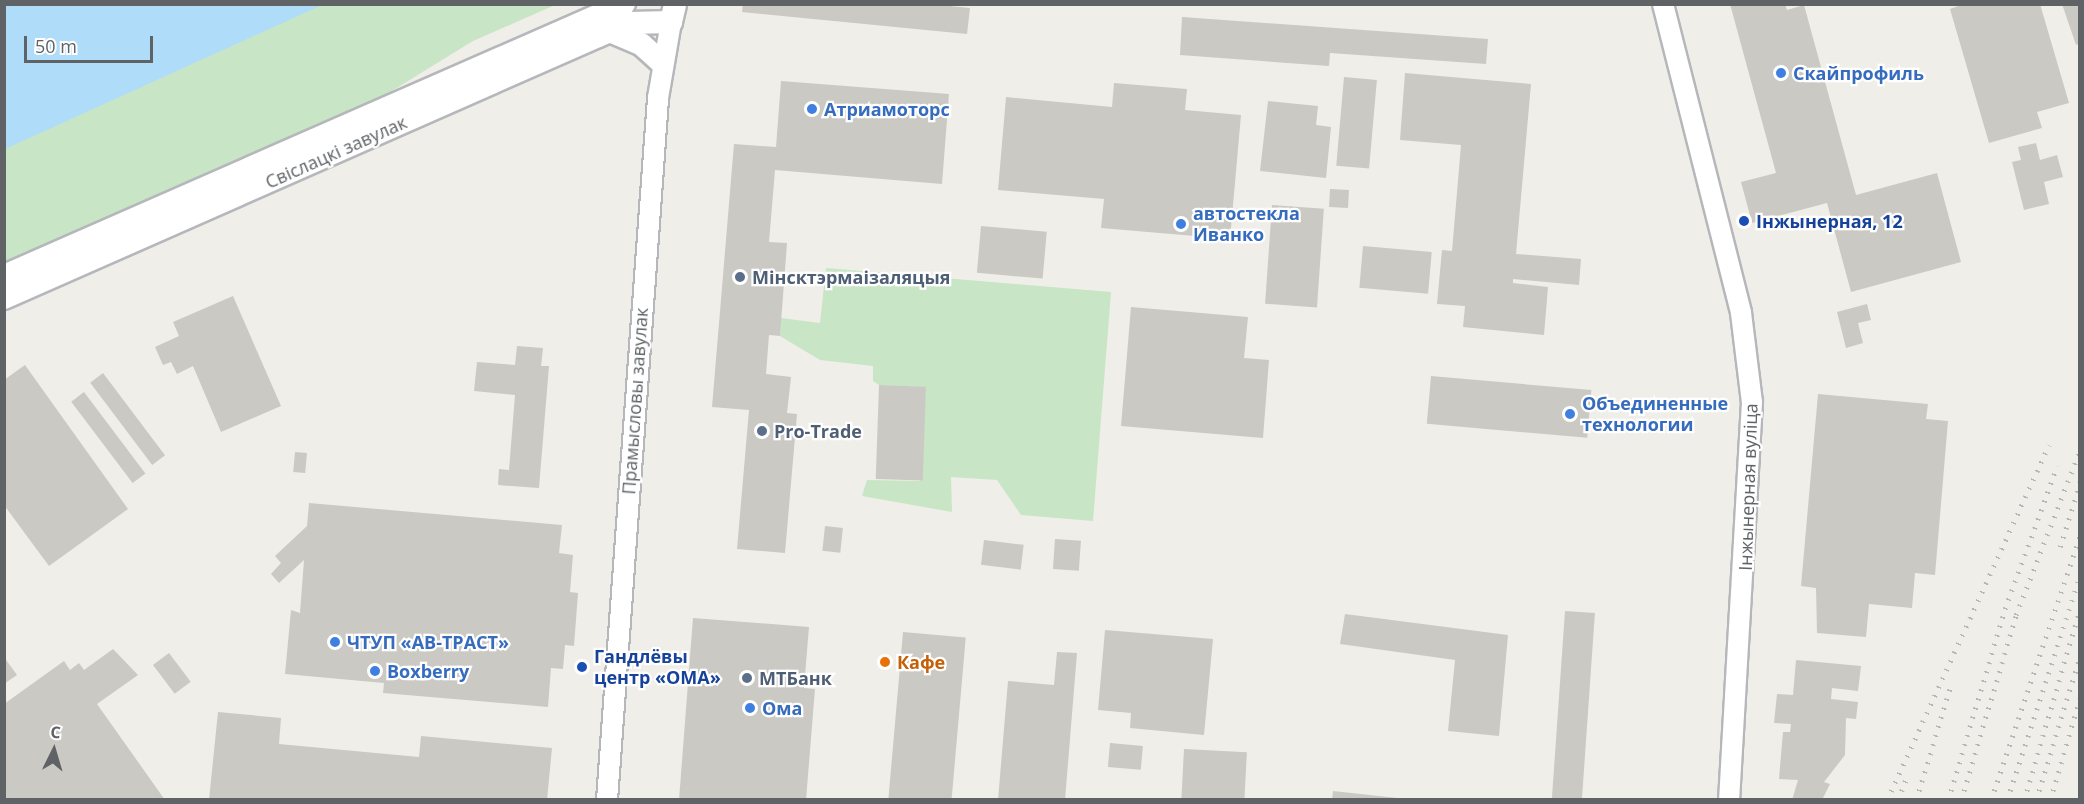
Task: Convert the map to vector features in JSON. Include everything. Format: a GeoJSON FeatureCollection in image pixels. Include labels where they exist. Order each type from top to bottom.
{"type":"FeatureCollection","features":[{"type":"Feature","properties":{"kind":"main road","name":"Свіслацкі завулак"},"geometry":{"type":"LineString","coordinates":[[4,276],[624,4]]}},
{"type":"Feature","properties":{"kind":"main road","name":"Свіслацкі завулак"},"geometry":{"type":"LineString","coordinates":[[4,298],[610,31],[673,13]]}},
{"type":"Feature","properties":{"kind":"main road"},"geometry":{"type":"LineString","coordinates":[[610,31],[634,39],[662,63]]}},
{"type":"Feature","properties":{"kind":"street","name":"Інжынерная вуліца"},"geometry":{"type":"LineString","coordinates":[[1663,4],[1741,313],[1752,402],[1729,800]]}},
{"type":"Feature","properties":{"kind":"street","name":"Прамысловы завулак"},"geometry":{"type":"LineString","coordinates":[[607,800],[662,63],[673,13]]}},
{"type":"Feature","properties":{"kind":"green space"},"geometry":{"type":"Polygon","coordinates":[[[4,5],[555,5],[473,41],[382,97],[5,266],[4,5]]]}},
{"type":"Feature","properties":{"kind":"green space"},"geometry":{"type":"Polygon","coordinates":[[[826,268],[1111,292],[1093,521],[1021,515],[997,480],[951,477],[952,512],[862,496],[867,480],[920,481],[926,387],[879,385],[873,381],[873,366],[820,360],[780,336],[781,318],[820,323],[826,268]]]}},
{"type":"Feature","properties":{"kind":"water"},"geometry":{"type":"Polygon","coordinates":[[[5,4],[322,4],[322,5],[5,149],[5,4]]]}},
{"type":"Feature","properties":{"kind":"building"},"geometry":{"type":"Polygon","coordinates":[[[743,4],[930,4],[970,8],[967,34],[742,12],[743,4]]]}},
{"type":"Feature","properties":{"kind":"building"},"geometry":{"type":"Polygon","coordinates":[[[1730,4],[1785,4],[1787,10],[1804,5],[1856,195],[1937,173],[1961,262],[1851,292],[1827,203],[1752,223],[1741,182],[1776,173],[1730,4]]]}},
{"type":"Feature","properties":{"kind":"building"},"geometry":{"type":"Polygon","coordinates":[[[1964,4],[2040,4],[2069,103],[2037,112],[2042,128],[1989,143],[1950,9],[1964,4]]]}},
{"type":"Feature","properties":{"kind":"building"},"geometry":{"type":"Polygon","coordinates":[[[2062,4],[2080,4],[2080,43],[2076,45],[2062,4]]]}},
{"type":"Feature","properties":{"kind":"building"},"geometry":{"type":"Polygon","coordinates":[[[1182,17],[1488,39],[1486,64],[1330,53],[1329,66],[1180,55],[1182,17]]]}},
{"type":"Feature","properties":{"kind":"building"},"geometry":{"type":"Polygon","coordinates":[[[1405,73],[1531,84],[1516,254],[1581,259],[1579,285],[1513,279],[1513,283],[1548,287],[1544,335],[1463,327],[1465,306],[1437,304],[1442,250],[1452,251],[1461,145],[1400,140],[1405,73]]]}},
{"type":"Feature","properties":{"kind":"building"},"geometry":{"type":"Polygon","coordinates":[[[1344,77],[1377,80],[1369,169],[1336,166],[1344,77]]]}},
{"type":"Feature","properties":{"kind":"building"},"geometry":{"type":"Polygon","coordinates":[[[781,81],[949,94],[942,184],[775,170],[769,242],[787,243],[780,336],[769,335],[766,374],[791,377],[787,413],[797,414],[785,553],[737,549],[749,410],[712,407],[734,144],[776,147],[781,81]]]}},
{"type":"Feature","properties":{"kind":"building"},"geometry":{"type":"Polygon","coordinates":[[[1114,83],[1187,89],[1185,110],[1241,115],[1230,239],[1101,228],[1104,199],[998,190],[1006,97],[1112,107],[1114,83]]]}},
{"type":"Feature","properties":{"kind":"building"},"geometry":{"type":"Polygon","coordinates":[[[1268,101],[1318,106],[1316,125],[1331,127],[1326,178],[1260,171],[1268,101]]]}},
{"type":"Feature","properties":{"kind":"building"},"geometry":{"type":"Polygon","coordinates":[[[2036,143],[2040,160],[2057,155],[2063,177],[2044,182],[2049,204],[2024,210],[2012,162],[2021,160],[2018,147],[2036,143]]]}},
{"type":"Feature","properties":{"kind":"building"},"geometry":{"type":"Polygon","coordinates":[[[1330,189],[1349,190],[1348,208],[1329,207],[1330,189]]]}},
{"type":"Feature","properties":{"kind":"building"},"geometry":{"type":"Polygon","coordinates":[[[1272,205],[1324,209],[1317,307],[1265,304],[1272,205]]]}},
{"type":"Feature","properties":{"kind":"building"},"geometry":{"type":"Polygon","coordinates":[[[981,226],[1047,232],[1043,279],[977,273],[981,226]]]}},
{"type":"Feature","properties":{"kind":"building"},"geometry":{"type":"Polygon","coordinates":[[[1363,246],[1432,252],[1428,294],[1359,288],[1363,246]]]}},
{"type":"Feature","properties":{"kind":"building"},"geometry":{"type":"Polygon","coordinates":[[[233,296],[281,406],[221,432],[193,366],[177,374],[171,362],[163,365],[155,347],[179,336],[173,322],[233,296]]]}},
{"type":"Feature","properties":{"kind":"building"},"geometry":{"type":"Polygon","coordinates":[[[1867,304],[1871,320],[1858,323],[1863,343],[1846,348],[1837,312],[1867,304]]]}},
{"type":"Feature","properties":{"kind":"building"},"geometry":{"type":"Polygon","coordinates":[[[1131,307],[1248,317],[1244,358],[1269,360],[1263,438],[1121,426],[1131,307]]]}},
{"type":"Feature","properties":{"kind":"building"},"geometry":{"type":"Polygon","coordinates":[[[517,346],[543,348],[541,366],[549,366],[539,488],[498,485],[499,469],[509,470],[515,395],[474,391],[477,362],[515,365],[517,346]]]}},
{"type":"Feature","properties":{"kind":"building"},"geometry":{"type":"Polygon","coordinates":[[[25,365],[128,509],[49,566],[4,505],[4,380],[25,365]]]}},
{"type":"Feature","properties":{"kind":"building"},"geometry":{"type":"Polygon","coordinates":[[[103,373],[165,455],[152,465],[90,383],[103,373]]]}},
{"type":"Feature","properties":{"kind":"building"},"geometry":{"type":"Polygon","coordinates":[[[1431,376],[1591,390],[1587,438],[1427,424],[1431,376]]]}},
{"type":"Feature","properties":{"kind":"building"},"geometry":{"type":"Polygon","coordinates":[[[879,385],[926,387],[923,481],[876,479],[879,385]]]}},
{"type":"Feature","properties":{"kind":"building"},"geometry":{"type":"Polygon","coordinates":[[[84,392],[145,473],[133,483],[71,402],[84,392]]]}},
{"type":"Feature","properties":{"kind":"building"},"geometry":{"type":"Polygon","coordinates":[[[1818,394],[1928,404],[1926,419],[1948,421],[1935,575],[1915,573],[1912,608],[1869,604],[1866,637],[1817,633],[1816,588],[1801,586],[1818,394]]]}},
{"type":"Feature","properties":{"kind":"building"},"geometry":{"type":"Polygon","coordinates":[[[295,452],[307,453],[305,473],[293,472],[295,452]]]}},
{"type":"Feature","properties":{"kind":"building"},"geometry":{"type":"Polygon","coordinates":[[[309,503],[562,525],[559,553],[573,555],[570,592],[578,593],[574,646],[565,645],[563,669],[551,668],[548,707],[383,693],[384,683],[285,674],[291,610],[300,613],[304,560],[279,583],[271,574],[281,563],[275,556],[307,526],[309,503]]]}},
{"type":"Feature","properties":{"kind":"building"},"geometry":{"type":"Polygon","coordinates":[[[825,526],[843,528],[840,553],[822,551],[825,526]]]}},
{"type":"Feature","properties":{"kind":"building"},"geometry":{"type":"Polygon","coordinates":[[[1055,539],[1081,541],[1079,571],[1053,569],[1055,539]]]}},
{"type":"Feature","properties":{"kind":"building"},"geometry":{"type":"Polygon","coordinates":[[[984,540],[1024,545],[1021,570],[981,565],[984,540]]]}},
{"type":"Feature","properties":{"kind":"building"},"geometry":{"type":"Polygon","coordinates":[[[1565,611],[1595,613],[1582,800],[1552,800],[1565,611]]]}},
{"type":"Feature","properties":{"kind":"building"},"geometry":{"type":"Polygon","coordinates":[[[1345,614],[1508,635],[1499,736],[1448,731],[1455,660],[1340,644],[1345,614]]]}},
{"type":"Feature","properties":{"kind":"building","name":"Ома"},"geometry":{"type":"Polygon","coordinates":[[[693,618],[809,627],[804,688],[815,689],[806,800],[679,800],[693,618]]]}},
{"type":"Feature","properties":{"kind":"building"},"geometry":{"type":"Polygon","coordinates":[[[1105,630],[1213,639],[1204,735],[1130,728],[1131,713],[1098,710],[1105,630]]]}},
{"type":"Feature","properties":{"kind":"building"},"geometry":{"type":"Polygon","coordinates":[[[903,632],[966,637],[952,800],[888,800],[903,632]]]}},
{"type":"Feature","properties":{"kind":"building"},"geometry":{"type":"Polygon","coordinates":[[[113,649],[138,675],[97,704],[165,800],[4,800],[4,704],[64,661],[70,670],[79,663],[84,670],[113,649]]]}},
{"type":"Feature","properties":{"kind":"building"},"geometry":{"type":"Polygon","coordinates":[[[1057,652],[1077,653],[1065,800],[998,800],[1008,681],[1054,685],[1057,652]]]}},
{"type":"Feature","properties":{"kind":"building"},"geometry":{"type":"Polygon","coordinates":[[[169,653],[191,682],[175,694],[153,665],[169,653]]]}},
{"type":"Feature","properties":{"kind":"building"},"geometry":{"type":"Polygon","coordinates":[[[4,657],[17,675],[4,684],[4,657]]]}},
{"type":"Feature","properties":{"kind":"building"},"geometry":{"type":"Polygon","coordinates":[[[1796,660],[1861,666],[1858,691],[1832,688],[1831,699],[1858,702],[1856,719],[1846,718],[1845,755],[1824,782],[1830,784],[1822,800],[1792,800],[1798,780],[1779,779],[1783,732],[1790,732],[1791,724],[1774,723],[1777,694],[1793,695],[1796,660]]]}},
{"type":"Feature","properties":{"kind":"building"},"geometry":{"type":"Polygon","coordinates":[[[218,712],[281,718],[279,744],[419,757],[421,736],[552,748],[547,800],[209,800],[218,712]]]}},
{"type":"Feature","properties":{"kind":"building"},"geometry":{"type":"Polygon","coordinates":[[[1110,743],[1143,746],[1141,770],[1108,767],[1110,743]]]}},
{"type":"Feature","properties":{"kind":"building"},"geometry":{"type":"Polygon","coordinates":[[[1184,749],[1247,752],[1244,800],[1181,800],[1184,749]]]}},
{"type":"Feature","properties":{"kind":"building"},"geometry":{"type":"Polygon","coordinates":[[[1333,791],[1397,798],[1397,800],[1332,800],[1333,791]]]}},
{"type":"Feature","properties":{"kind":"railway"},"geometry":{"type":"LineString","coordinates":[[1887,800],[2049,445]]}},
{"type":"Feature","properties":{"kind":"railway"},"geometry":{"type":"LineString","coordinates":[[1961,800],[2016,615],[2080,450]]}},
{"type":"Feature","properties":{"kind":"railway"},"geometry":{"type":"LineString","coordinates":[[1948,800],[2005,609],[2057,466]]}},
{"type":"Feature","properties":{"kind":"railway"},"geometry":{"type":"LineString","coordinates":[[2060,547],[2080,482]]}},
{"type":"Feature","properties":{"kind":"railway"},"geometry":{"type":"LineString","coordinates":[[1991,800],[2080,536]]}},
{"type":"Feature","properties":{"kind":"railway"},"geometry":{"type":"LineString","coordinates":[[2007,800],[2080,575]]}},
{"type":"Feature","properties":{"kind":"railway"},"geometry":{"type":"LineString","coordinates":[[2024,800],[2080,609]]}},
{"type":"Feature","properties":{"kind":"railway"},"geometry":{"type":"LineString","coordinates":[[2036,800],[2080,656]]}},
{"type":"Feature","properties":{"kind":"railway"},"geometry":{"type":"LineString","coordinates":[[1916,800],[1951,685]]}},
{"type":"Feature","properties":{"kind":"railway"},"geometry":{"type":"LineString","coordinates":[[2050,800],[2080,698]]}},
{"type":"Feature","properties":{"kind":"railway"},"geometry":{"type":"LineString","coordinates":[[1898,800],[1908,774]]}},
{"type":"Feature","properties":{"kind":"place","name":"Скайпрофиль"},"geometry":{"type":"Point","coordinates":[1781,73]}},
{"type":"Feature","properties":{"kind":"place","name":"Атриамоторс"},"geometry":{"type":"Point","coordinates":[812,109]}},
{"type":"Feature","properties":{"kind":"place","name":"Інжынерная, 12"},"geometry":{"type":"Point","coordinates":[1744,221]}},
{"type":"Feature","properties":{"kind":"place","name":"автостекла Иванко"},"geometry":{"type":"Point","coordinates":[1181,224]}},
{"type":"Feature","properties":{"kind":"place","name":"Мінсктэрмаізаляцыя"},"geometry":{"type":"Point","coordinates":[740,277]}},
{"type":"Feature","properties":{"kind":"place","name":"Объединенные технологии"},"geometry":{"type":"Point","coordinates":[1570,414]}},
{"type":"Feature","properties":{"kind":"place","name":"Pro-Trade"},"geometry":{"type":"Point","coordinates":[762,431]}},
{"type":"Feature","properties":{"kind":"place","name":"ЧТУП «АВ-ТРАСТ»"},"geometry":{"type":"Point","coordinates":[335,642]}},
{"type":"Feature","properties":{"kind":"place","name":"Кафе"},"geometry":{"type":"Point","coordinates":[885,662]}},
{"type":"Feature","properties":{"kind":"place","name":"Гандлёвы центр «ОМА»"},"geometry":{"type":"Point","coordinates":[582,667]}},
{"type":"Feature","properties":{"kind":"place","name":"Boxberry"},"geometry":{"type":"Point","coordinates":[375,671]}},
{"type":"Feature","properties":{"kind":"place","name":"МТБанк"},"geometry":{"type":"Point","coordinates":[747,678]}},
{"type":"Feature","properties":{"kind":"place","name":"Ома"},"geometry":{"type":"Point","coordinates":[750,708]}}]}
